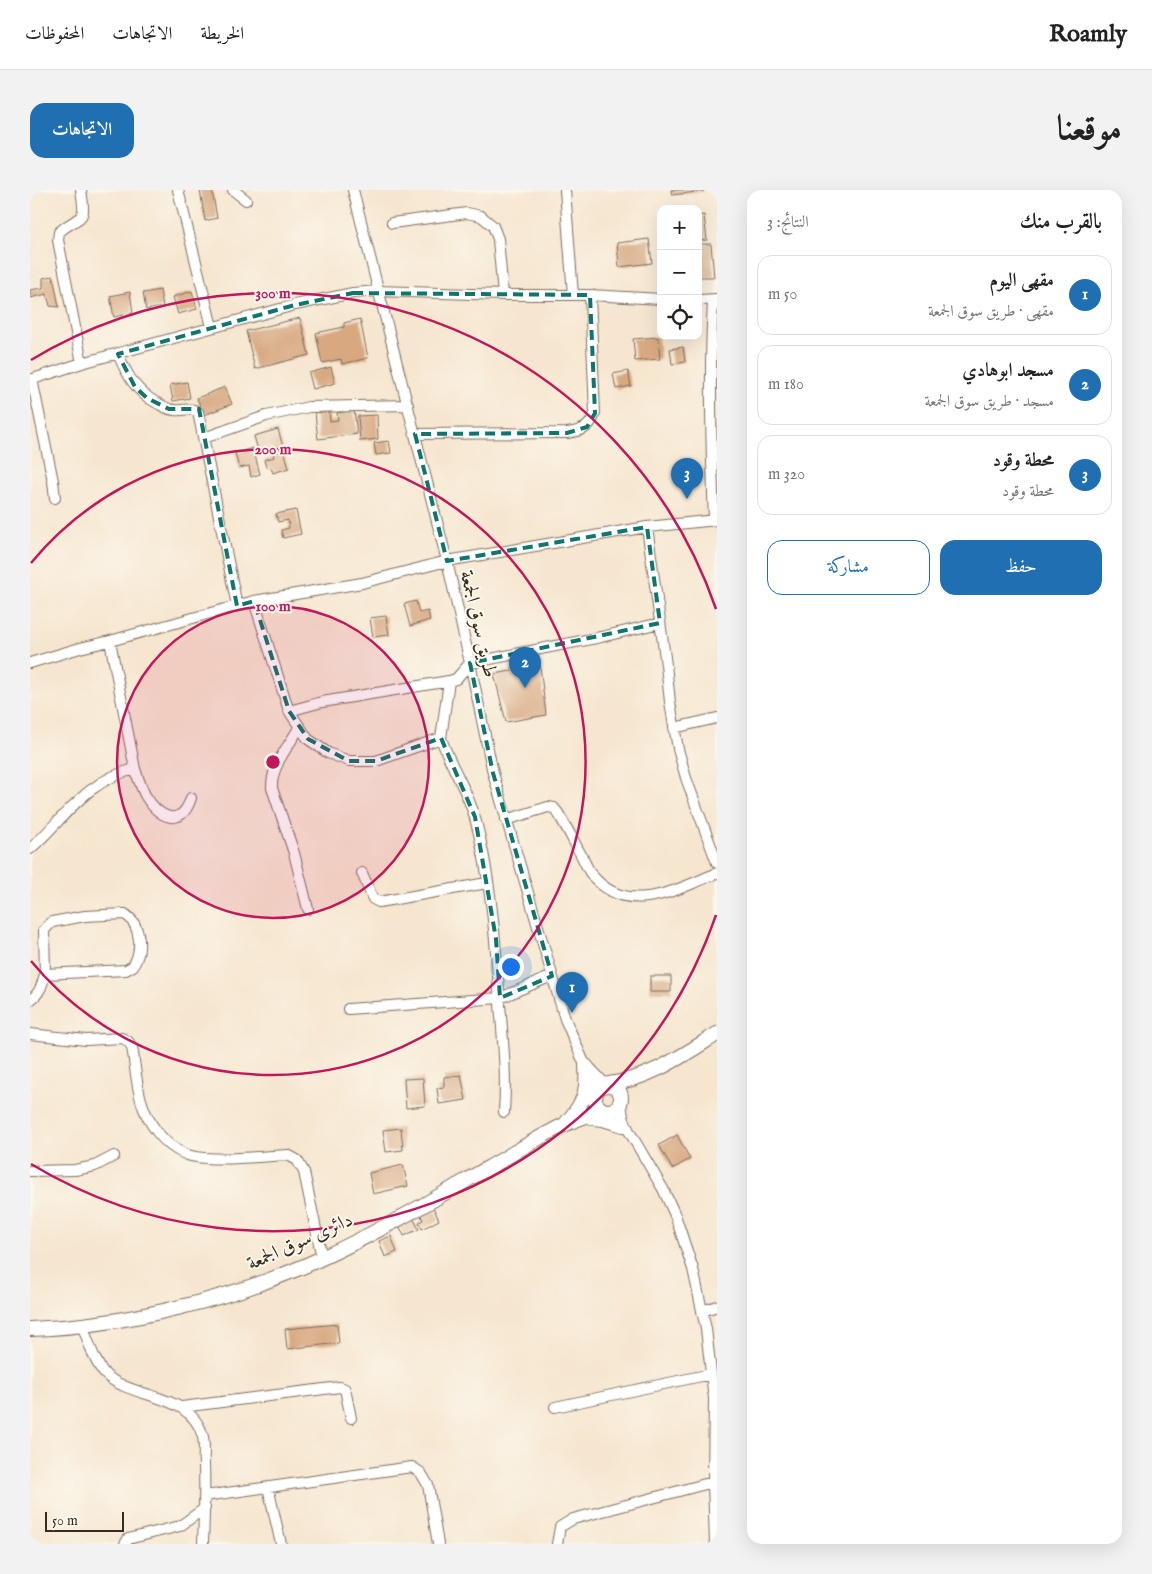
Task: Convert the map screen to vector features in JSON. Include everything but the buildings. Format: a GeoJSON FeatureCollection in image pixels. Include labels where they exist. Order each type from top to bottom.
{"type":"FeatureCollection","features":[{"type":"Feature","properties":{"kind":"main road"},"geometry":{"type":"LineString","coordinates":[[600,1103],[599,1088],[608,1084],[626,1082],[642,1077],[717,1034]]}},
{"type":"Feature","properties":{"kind":"main road"},"geometry":{"type":"LineString","coordinates":[[570,1122],[584,1096],[586,1087],[584,1064]]}},
{"type":"Feature","properties":{"kind":"main road"},"geometry":{"type":"LineString","coordinates":[[600,1103],[615,1110],[621,1102],[657,1069]]}},
{"type":"Feature","properties":{"kind":"main road"},"geometry":{"type":"LineString","coordinates":[[608,1084],[619,1089],[621,1102]]}},
{"type":"Feature","properties":{"kind":"main road"},"geometry":{"type":"LineString","coordinates":[[570,1122],[600,1103]]}},
{"type":"Feature","properties":{"kind":"main road"},"geometry":{"type":"LineString","coordinates":[[570,1122],[597,1118],[626,1128]]}},
{"type":"Feature","properties":{"kind":"main road","name":"دائرى سوق الجمعة"},"geometry":{"type":"LineString","coordinates":[[30,1329],[112,1321],[193,1303],[256,1285],[322,1258],[463,1183],[570,1122]]}},
{"type":"Feature","properties":{"kind":"street"},"geometry":{"type":"LineString","coordinates":[[81,190],[84,207],[82,215],[77,221],[59,232],[58,240],[82,363]]}},
{"type":"Feature","properties":{"kind":"street"},"geometry":{"type":"LineString","coordinates":[[178,190],[212,327]]}},
{"type":"Feature","properties":{"kind":"street"},"geometry":{"type":"LineString","coordinates":[[234,190],[246,200]]}},
{"type":"Feature","properties":{"kind":"street","name":"طريق سوق الجمعة"},"geometry":{"type":"LineString","coordinates":[[353,190],[446,561],[470,663],[486,744],[506,820],[565,1020],[600,1103]]}},
{"type":"Feature","properties":{"kind":"street"},"geometry":{"type":"LineString","coordinates":[[565,190],[573,295]]}},
{"type":"Feature","properties":{"kind":"street"},"geometry":{"type":"LineString","coordinates":[[392,223],[467,213],[481,216],[492,226],[498,239],[504,296]]}},
{"type":"Feature","properties":{"kind":"street"},"geometry":{"type":"LineString","coordinates":[[55,498],[31,380],[82,363],[322,298],[378,291],[657,299]]}},
{"type":"Feature","properties":{"kind":"street"},"geometry":{"type":"LineString","coordinates":[[415,434],[567,433],[580,431],[587,427],[592,422],[595,413],[590,296]]}},
{"type":"Feature","properties":{"kind":"street"},"geometry":{"type":"LineString","coordinates":[[30,663],[254,601],[362,583],[446,561],[646,527],[716,520],[710,417],[710,361],[715,300],[702,300]]}},
{"type":"Feature","properties":{"kind":"street"},"geometry":{"type":"LineString","coordinates":[[118,354],[135,387],[147,398],[169,409],[197,410],[200,415],[237,606]]}},
{"type":"Feature","properties":{"kind":"street"},"geometry":{"type":"LineString","coordinates":[[204,438],[266,416],[309,407],[408,405]]}},
{"type":"Feature","properties":{"kind":"street"},"geometry":{"type":"LineString","coordinates":[[646,527],[678,749],[686,778],[717,862]]}},
{"type":"Feature","properties":{"kind":"street"},"geometry":{"type":"LineString","coordinates":[[254,601],[289,712],[308,739],[328,753],[349,761],[376,761],[441,738]]}},
{"type":"Feature","properties":{"kind":"street"},"geometry":{"type":"LineString","coordinates":[[289,712],[322,702],[450,681],[456,679],[470,663],[601,637],[660,623]]}},
{"type":"Feature","properties":{"kind":"street"},"geometry":{"type":"LineString","coordinates":[[110,641],[135,769],[146,796],[164,816],[173,818],[181,816],[188,807],[191,798]]}},
{"type":"Feature","properties":{"kind":"street"},"geometry":{"type":"LineString","coordinates":[[450,681],[441,738],[446,754],[475,817],[487,883],[496,938],[506,1084],[504,1112]]}},
{"type":"Feature","properties":{"kind":"street"},"geometry":{"type":"LineString","coordinates":[[674,728],[717,718]]}},
{"type":"Feature","properties":{"kind":"street"},"geometry":{"type":"LineString","coordinates":[[299,728],[275,768],[272,788],[294,853],[308,909]]}},
{"type":"Feature","properties":{"kind":"street"},"geometry":{"type":"LineString","coordinates":[[30,849],[81,797],[112,777],[135,769]]}},
{"type":"Feature","properties":{"kind":"street"},"geometry":{"type":"LineString","coordinates":[[506,820],[548,807],[554,808],[591,873],[611,892],[629,897],[652,897],[678,890],[717,873]]}},
{"type":"Feature","properties":{"kind":"street"},"geometry":{"type":"LineString","coordinates":[[362,873],[373,899],[378,902],[487,883]]}},
{"type":"Feature","properties":{"kind":"street"},"geometry":{"type":"LineString","coordinates":[[30,1000],[39,991],[44,974],[44,930],[52,922],[84,916],[124,914],[132,919],[136,925],[140,949],[134,966],[126,970],[44,974]]}},
{"type":"Feature","properties":{"kind":"street"},"geometry":{"type":"LineString","coordinates":[[348,1009],[500,998],[552,976]]}},
{"type":"Feature","properties":{"kind":"street"},"geometry":{"type":"LineString","coordinates":[[30,1034],[86,1040],[122,1038],[128,1041],[132,1047],[141,1100],[152,1126],[171,1147],[187,1155],[214,1158],[288,1155],[297,1160],[304,1172],[322,1258]]}},
{"type":"Feature","properties":{"kind":"street"},"geometry":{"type":"LineString","coordinates":[[584,1064],[608,1084]]}},
{"type":"Feature","properties":{"kind":"street"},"geometry":{"type":"LineString","coordinates":[[621,1102],[626,1128]]}},
{"type":"Feature","properties":{"kind":"street"},"geometry":{"type":"LineString","coordinates":[[600,1103],[626,1128],[659,1182],[675,1215],[693,1269],[702,1311],[715,1399],[713,1482],[715,1544]]}},
{"type":"Feature","properties":{"kind":"street"},"geometry":{"type":"LineString","coordinates":[[30,1171],[75,1170],[95,1166],[114,1156]]}},
{"type":"Feature","properties":{"kind":"street"},"geometry":{"type":"LineString","coordinates":[[702,1311],[717,1306]]}},
{"type":"Feature","properties":{"kind":"street"},"geometry":{"type":"LineString","coordinates":[[82,1325],[99,1365],[107,1376],[123,1385],[182,1407],[195,1421],[203,1437],[205,1508],[202,1544]]}},
{"type":"Feature","properties":{"kind":"street"},"geometry":{"type":"LineString","coordinates":[[554,1407],[711,1374]]}},
{"type":"Feature","properties":{"kind":"street"},"geometry":{"type":"LineString","coordinates":[[182,1407],[340,1387],[344,1389],[352,1418]]}},
{"type":"Feature","properties":{"kind":"street"},"geometry":{"type":"LineString","coordinates":[[205,1496],[412,1468],[421,1472],[428,1484],[438,1544]]}},
{"type":"Feature","properties":{"kind":"street"},"geometry":{"type":"LineString","coordinates":[[558,1544],[560,1528],[573,1519],[713,1482]]}},
{"type":"Feature","properties":{"kind":"street"},"geometry":{"type":"LineString","coordinates":[[268,1488],[281,1544]]}},
{"type":"Feature","properties":{"kind":"street"},"geometry":{"type":"LineString","coordinates":[[125,1544],[128,1539],[180,1526],[205,1508]]}},
{"type":"Feature","properties":{"kind":"highlighted area"},"geometry":{"type":"Polygon","coordinates":[[[353,293],[590,295],[595,413],[587,427],[567,433],[415,434],[447,561],[647,527],[660,623],[470,663],[493,773],[552,976],[500,998],[496,939],[475,817],[441,738],[376,761],[349,761],[308,739],[289,711],[254,601],[237,606],[199,409],[169,409],[147,398],[135,387],[118,354],[295,305],[353,293]]]}},
{"type":"Feature","properties":{"kind":"place","name":"محطة وقود"},"geometry":{"type":"Point","coordinates":[687,499]}},
{"type":"Feature","properties":{"kind":"place","name":"مسجد ابوهادي"},"geometry":{"type":"Point","coordinates":[525,688]}},
{"type":"Feature","properties":{"kind":"place","name":"مقهى اليوم"},"geometry":{"type":"Point","coordinates":[572,1013]}}]}
